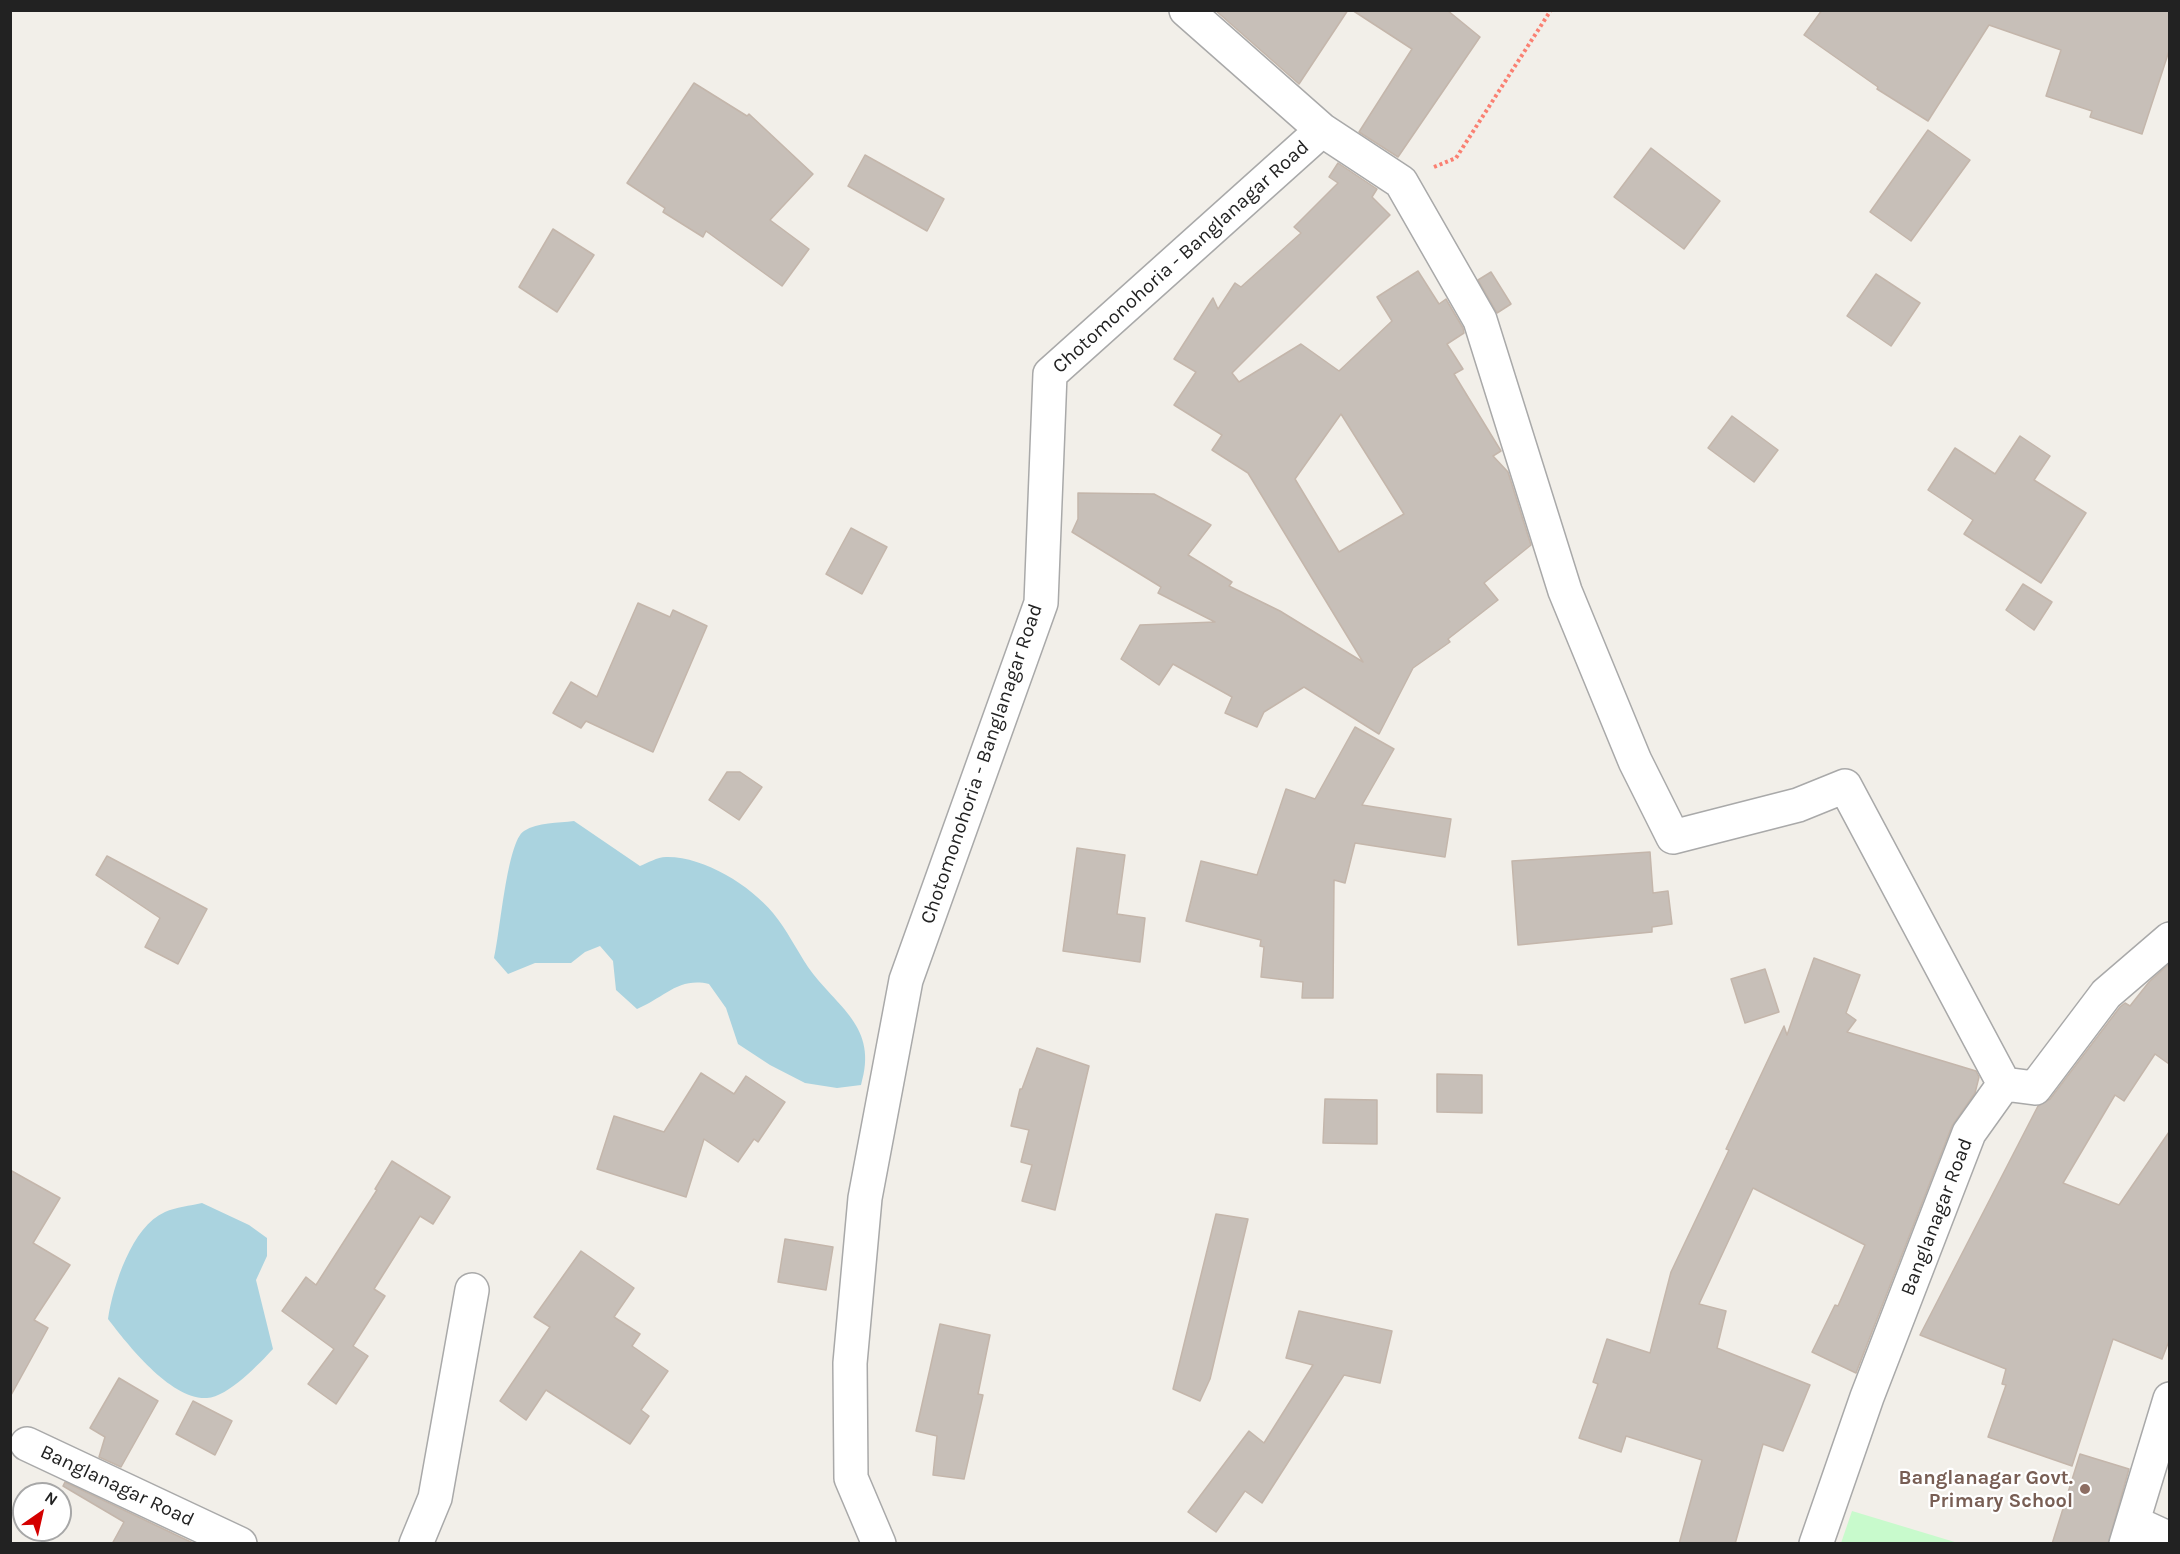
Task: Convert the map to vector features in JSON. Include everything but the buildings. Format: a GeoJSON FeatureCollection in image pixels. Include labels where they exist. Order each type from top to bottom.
{"type":"FeatureCollection","features":[{"type":"Feature","properties":{"kind":"street","name":"Chotomonohoria - Banglanagar Road"},"geometry":{"type":"LineString","coordinates":[[879,1544],[851,1478],[850,1364],[865,1198],[906,980],[1041,603],[1050,374],[1322,130],[1186,10]]}},
{"type":"Feature","properties":{"kind":"street"},"geometry":{"type":"LineString","coordinates":[[1322,130],[1401,182],[1480,320],[1565,591],[1635,762],[1673,837],[1798,805],[1845,786],[2004,1084],[2035,1088],[2106,994],[2169,939]]}},
{"type":"Feature","properties":{"kind":"street","name":"Banglanagar Road"},"geometry":{"type":"LineString","coordinates":[[1816,1544],[1867,1397],[1969,1133],[2004,1084]]}},
{"type":"Feature","properties":{"kind":"street"},"geometry":{"type":"LineString","coordinates":[[416,1544],[435,1498],[472,1290]]}},
{"type":"Feature","properties":{"kind":"street"},"geometry":{"type":"LineString","coordinates":[[2169,1399],[2130,1533],[2169,1539]]}},
{"type":"Feature","properties":{"kind":"street","name":"Banglanagar Road"},"geometry":{"type":"LineString","coordinates":[[27,1444],[240,1544]]}},
{"type":"Feature","properties":{"kind":"path"},"geometry":{"type":"LineString","coordinates":[[1401,182],[1456,158],[1551,10]]}},
{"type":"Feature","properties":{"kind":"green space"},"geometry":{"type":"Polygon","coordinates":[[[1852,1511],[1958,1543],[1841,1543],[1852,1511]]]}},
{"type":"Feature","properties":{"kind":"water"},"geometry":{"type":"Polygon","coordinates":[[[574,821],[640,866],[663,857],[695,861],[725,874],[752,892],[783,926],[808,967],[852,1019],[860,1033],[865,1065],[861,1085],[837,1088],[805,1083],[770,1065],[738,1044],[726,1008],[709,984],[688,983],[637,1009],[616,990],[613,961],[600,946],[585,952],[571,963],[535,963],[508,974],[494,958],[509,869],[518,838],[524,831],[535,826],[574,821]]]}},
{"type":"Feature","properties":{"kind":"water"},"geometry":{"type":"Polygon","coordinates":[[[202,1203],[249,1225],[267,1238],[267,1256],[256,1280],[273,1349],[234,1386],[207,1398],[193,1396],[165,1381],[127,1343],[108,1319],[114,1290],[126,1258],[143,1230],[153,1219],[165,1212],[202,1203]]]}},
{"type":"Feature","properties":{"kind":"place","name":"Banglanagar Govt. Primary School"},"geometry":{"type":"Point","coordinates":[2085,1489]}}]}
